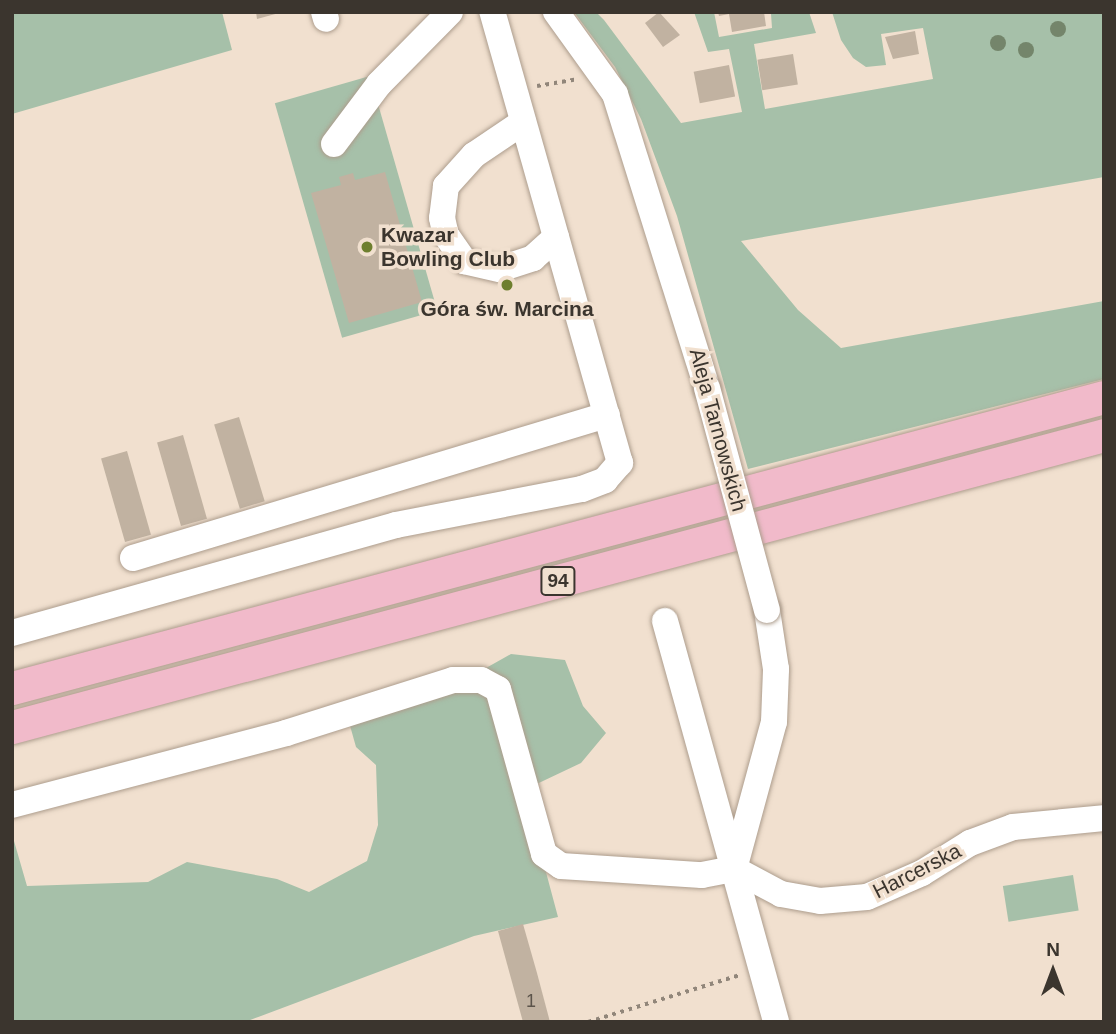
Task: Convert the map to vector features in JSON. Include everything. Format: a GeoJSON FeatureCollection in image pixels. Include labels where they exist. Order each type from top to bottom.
{"type":"FeatureCollection","features":[{"type":"Feature","properties":{"kind":"main road","name":"94"},"geometry":{"type":"LineString","coordinates":[[12,688],[1104,397]]}},
{"type":"Feature","properties":{"kind":"main road","name":"94"},"geometry":{"type":"LineString","coordinates":[[12,727],[1104,435]]}},
{"type":"Feature","properties":{"kind":"street"},"geometry":{"type":"LineString","coordinates":[[334,144],[379,84],[450,12]]}},
{"type":"Feature","properties":{"kind":"street"},"geometry":{"type":"LineString","coordinates":[[12,633],[396,525],[582,489],[605,480],[620,463],[492,12]]}},
{"type":"Feature","properties":{"kind":"street","name":"Aleja Tarnowskich"},"geometry":{"type":"LineString","coordinates":[[556,12],[615,94],[659,223],[767,610],[776,669],[774,722],[734,869]]}},
{"type":"Feature","properties":{"kind":"street"},"geometry":{"type":"LineString","coordinates":[[523,122],[474,155],[446,186],[442,218],[446,235],[464,261],[500,269],[533,258],[556,237]]}},
{"type":"Feature","properties":{"kind":"street"},"geometry":{"type":"LineString","coordinates":[[133,558],[607,415]]}},
{"type":"Feature","properties":{"kind":"street"},"geometry":{"type":"LineString","coordinates":[[665,621],[776,1022]]}},
{"type":"Feature","properties":{"kind":"street"},"geometry":{"type":"LineString","coordinates":[[12,805],[286,733],[453,680],[481,680],[498,689],[544,854],[561,866],[702,875],[734,869]]}},
{"type":"Feature","properties":{"kind":"street","name":"Harcerska"},"geometry":{"type":"LineString","coordinates":[[734,869],[781,894],[820,901],[867,897],[922,873],[970,843],[1013,827],[1104,818]]}},
{"type":"Feature","properties":{"kind":"path"},"geometry":{"type":"LineString","coordinates":[[514,90],[602,75]]}},
{"type":"Feature","properties":{"kind":"path"},"geometry":{"type":"LineString","coordinates":[[588,1022],[761,969]]}},
{"type":"Feature","properties":{"kind":"green space"},"geometry":{"type":"Polygon","coordinates":[[[12,12],[222,12],[232,50],[12,114],[12,12]]]}},
{"type":"Feature","properties":{"kind":"green space"},"geometry":{"type":"Polygon","coordinates":[[[574,12],[596,12],[604,20],[681,123],[742,112],[729,49],[708,52],[694,12],[714,12],[719,37],[772,28],[771,14],[809,12],[816,33],[754,44],[765,109],[933,79],[923,28],[881,34],[886,65],[866,67],[853,58],[841,40],[832,12],[1104,12],[1104,177],[741,241],[798,310],[841,348],[1104,301],[1104,379],[748,469],[677,216],[641,119],[615,67],[574,12]]]}},
{"type":"Feature","properties":{"kind":"green space"},"geometry":{"type":"Polygon","coordinates":[[[370,76],[437,311],[342,338],[275,103],[370,76]]]}},
{"type":"Feature","properties":{"kind":"green space"},"geometry":{"type":"Polygon","coordinates":[[[511,654],[565,660],[583,706],[606,733],[581,763],[524,790],[558,917],[474,936],[245,1022],[12,1022],[12,834],[27,886],[148,882],[187,862],[277,879],[309,892],[367,861],[378,825],[376,765],[356,747],[347,715],[470,677],[511,654]]]}},
{"type":"Feature","properties":{"kind":"green space"},"geometry":{"type":"Polygon","coordinates":[[[1073,875],[1079,911],[1009,922],[1003,886],[1073,875]]]}},
{"type":"Feature","properties":{"kind":"building"},"geometry":{"type":"Polygon","coordinates":[[[256,12],[279,12],[279,13],[257,19],[256,12]]]}},
{"type":"Feature","properties":{"kind":"building"},"geometry":{"type":"Polygon","coordinates":[[[659,12],[680,35],[663,47],[645,23],[659,12]]]}},
{"type":"Feature","properties":{"kind":"building"},"geometry":{"type":"Polygon","coordinates":[[[718,12],[764,12],[766,26],[732,32],[729,14],[719,16],[718,12]]]}},
{"type":"Feature","properties":{"kind":"building"},"geometry":{"type":"Polygon","coordinates":[[[915,31],[919,54],[893,59],[885,37],[915,31]]]}},
{"type":"Feature","properties":{"kind":"building"},"geometry":{"type":"Polygon","coordinates":[[[793,54],[798,85],[762,90],[757,60],[793,54]]]}},
{"type":"Feature","properties":{"kind":"building"},"geometry":{"type":"Polygon","coordinates":[[[729,65],[735,96],[700,103],[694,72],[729,65]]]}},
{"type":"Feature","properties":{"kind":"building","name":"Kwazar Bowling Club"},"geometry":{"type":"Polygon","coordinates":[[[385,172],[422,302],[349,323],[311,193],[341,185],[339,177],[353,173],[355,180],[385,172]]]}},
{"type":"Feature","properties":{"kind":"building"},"geometry":{"type":"Polygon","coordinates":[[[239,417],[265,501],[240,509],[214,425],[239,417]]]}},
{"type":"Feature","properties":{"kind":"building"},"geometry":{"type":"Polygon","coordinates":[[[183,435],[207,519],[181,526],[157,442],[183,435]]]}},
{"type":"Feature","properties":{"kind":"building"},"geometry":{"type":"Polygon","coordinates":[[[127,451],[151,535],[125,542],[101,458],[127,451]]]}},
{"type":"Feature","properties":{"kind":"building"},"geometry":{"type":"Polygon","coordinates":[[[523,924],[550,1022],[523,1022],[498,931],[523,924]]]}},
{"type":"Feature","properties":{"kind":"place","name":"Kwazar Bowling Club"},"geometry":{"type":"Point","coordinates":[367,247]}},
{"type":"Feature","properties":{"kind":"place","name":"Góra św. Marcina"},"geometry":{"type":"Point","coordinates":[507,285]}}]}
